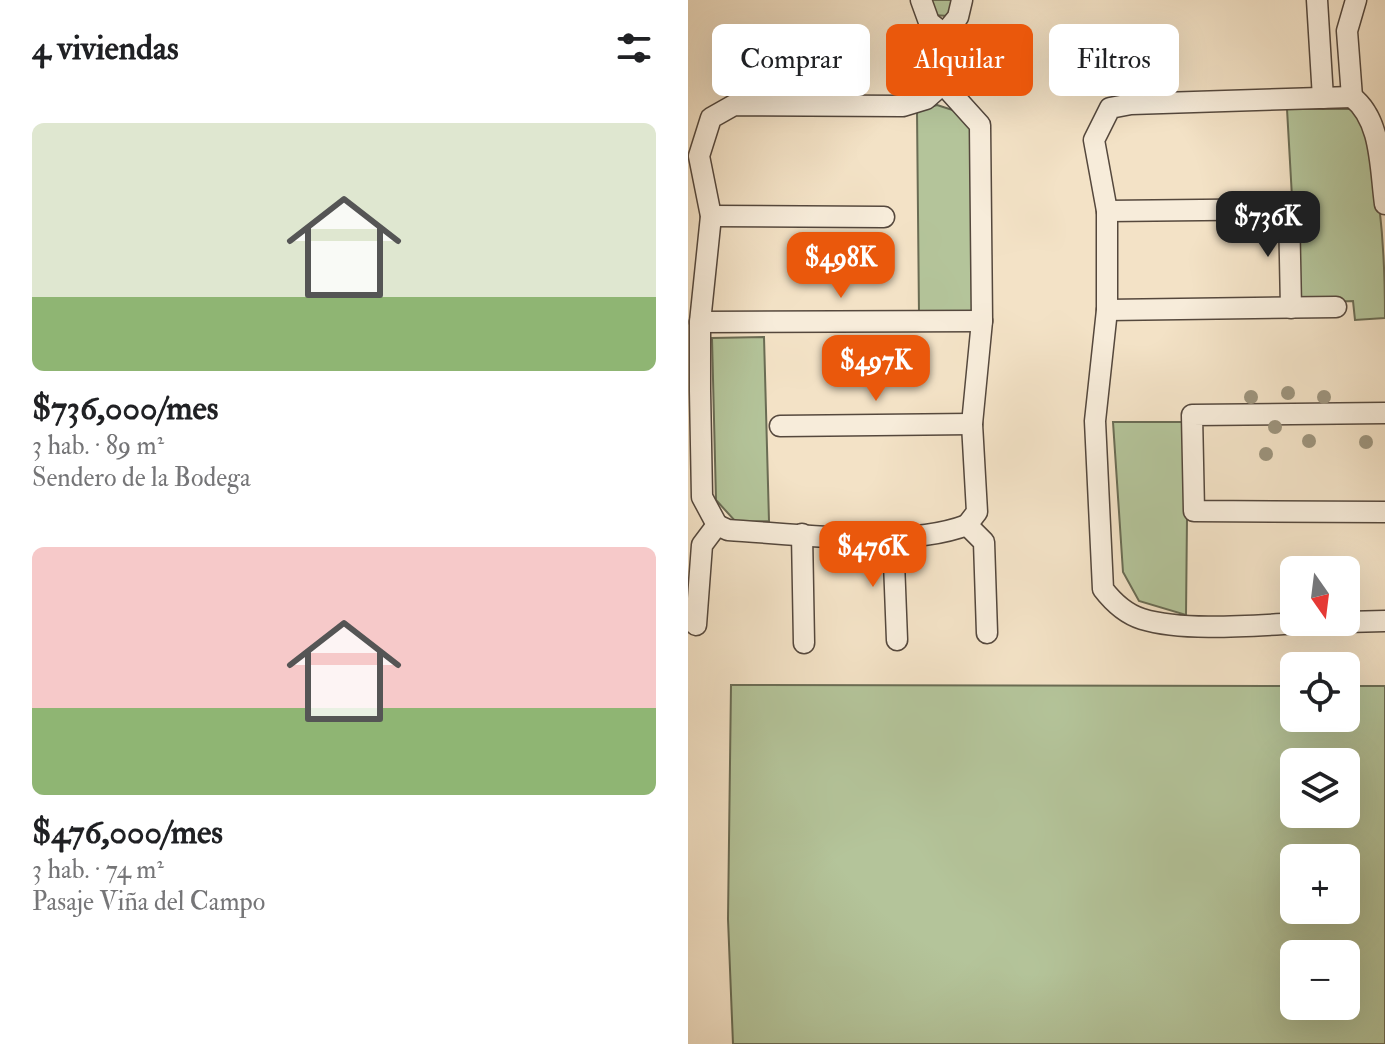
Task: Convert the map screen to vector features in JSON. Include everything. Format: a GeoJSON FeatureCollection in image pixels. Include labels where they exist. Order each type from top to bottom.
{"type":"FeatureCollection","features":[{"type":"Feature","properties":{"kind":"street"},"geometry":{"type":"LineString","coordinates":[[921,0],[932,24]]}},
{"type":"Feature","properties":{"kind":"street"},"geometry":{"type":"LineString","coordinates":[[952,24],[958,17],[962,0]]}},
{"type":"Feature","properties":{"kind":"street"},"geometry":{"type":"LineString","coordinates":[[1317,0],[1323,98]]}},
{"type":"Feature","properties":{"kind":"street"},"geometry":{"type":"LineString","coordinates":[[1352,97],[1350,22],[1356,0]]}},
{"type":"Feature","properties":{"kind":"street"},"geometry":{"type":"LineString","coordinates":[[1319,21],[1350,22]]}},
{"type":"Feature","properties":{"kind":"street"},"geometry":{"type":"LineString","coordinates":[[929,96],[903,106],[734,105],[711,118],[699,156],[711,216],[694,392],[702,497],[717,525],[728,530],[802,534],[944,534],[967,525],[977,512],[972,424],[982,321],[980,125],[954,96]]}},
{"type":"Feature","properties":{"kind":"street"},"geometry":{"type":"LineString","coordinates":[[1280,623],[1186,625],[1141,619],[1116,605],[1103,589],[1095,421],[1107,310],[1107,211],[1094,140],[1110,108],[1131,104],[1352,97],[1363,105],[1373,126],[1385,204]]}},
{"type":"Feature","properties":{"kind":"street"},"geometry":{"type":"LineString","coordinates":[[1107,211],[1289,209],[1291,308]]}},
{"type":"Feature","properties":{"kind":"street"},"geometry":{"type":"LineString","coordinates":[[711,216],[884,217]]}},
{"type":"Feature","properties":{"kind":"street"},"geometry":{"type":"LineString","coordinates":[[1107,310],[1336,307]]}},
{"type":"Feature","properties":{"kind":"street"},"geometry":{"type":"LineString","coordinates":[[700,322],[982,321]]}},
{"type":"Feature","properties":{"kind":"street"},"geometry":{"type":"LineString","coordinates":[[1385,413],[1192,415],[1194,511],[1385,512]]}},
{"type":"Feature","properties":{"kind":"street"},"geometry":{"type":"LineString","coordinates":[[780,426],[972,424]]}},
{"type":"Feature","properties":{"kind":"street"},"geometry":{"type":"LineString","coordinates":[[696,625],[702,545],[717,525]]}},
{"type":"Feature","properties":{"kind":"street"},"geometry":{"type":"LineString","coordinates":[[967,525],[984,542],[987,633]]}},
{"type":"Feature","properties":{"kind":"street"},"geometry":{"type":"LineString","coordinates":[[802,534],[804,643]]}},
{"type":"Feature","properties":{"kind":"street"},"geometry":{"type":"LineString","coordinates":[[893,536],[897,640]]}},
{"type":"Feature","properties":{"kind":"street"},"geometry":{"type":"LineString","coordinates":[[1360,622],[1385,621]]}},
{"type":"Feature","properties":{"kind":"green space"},"geometry":{"type":"Polygon","coordinates":[[[929,0],[955,0],[949,16],[932,15],[929,0]]]}},
{"type":"Feature","properties":{"kind":"green space"},"geometry":{"type":"Polygon","coordinates":[[[937,105],[962,113],[971,128],[972,310],[967,315],[919,315],[917,111],[937,105]]]}},
{"type":"Feature","properties":{"kind":"green space"},"geometry":{"type":"Polygon","coordinates":[[[1287,109],[1355,109],[1364,131],[1376,183],[1385,318],[1355,320],[1353,301],[1298,303],[1287,109]]]}},
{"type":"Feature","properties":{"kind":"green space"},"geometry":{"type":"Polygon","coordinates":[[[764,337],[769,521],[736,522],[716,500],[712,338],[764,337]]]}},
{"type":"Feature","properties":{"kind":"green space"},"geometry":{"type":"Polygon","coordinates":[[[1113,422],[1188,422],[1186,615],[1139,601],[1123,572],[1113,422]]]}},
{"type":"Feature","properties":{"kind":"green space"},"geometry":{"type":"Polygon","coordinates":[[[731,685],[1280,686],[1280,732],[1360,732],[1360,686],[1385,686],[1385,1044],[733,1044],[728,919],[731,685]]]}}]}
